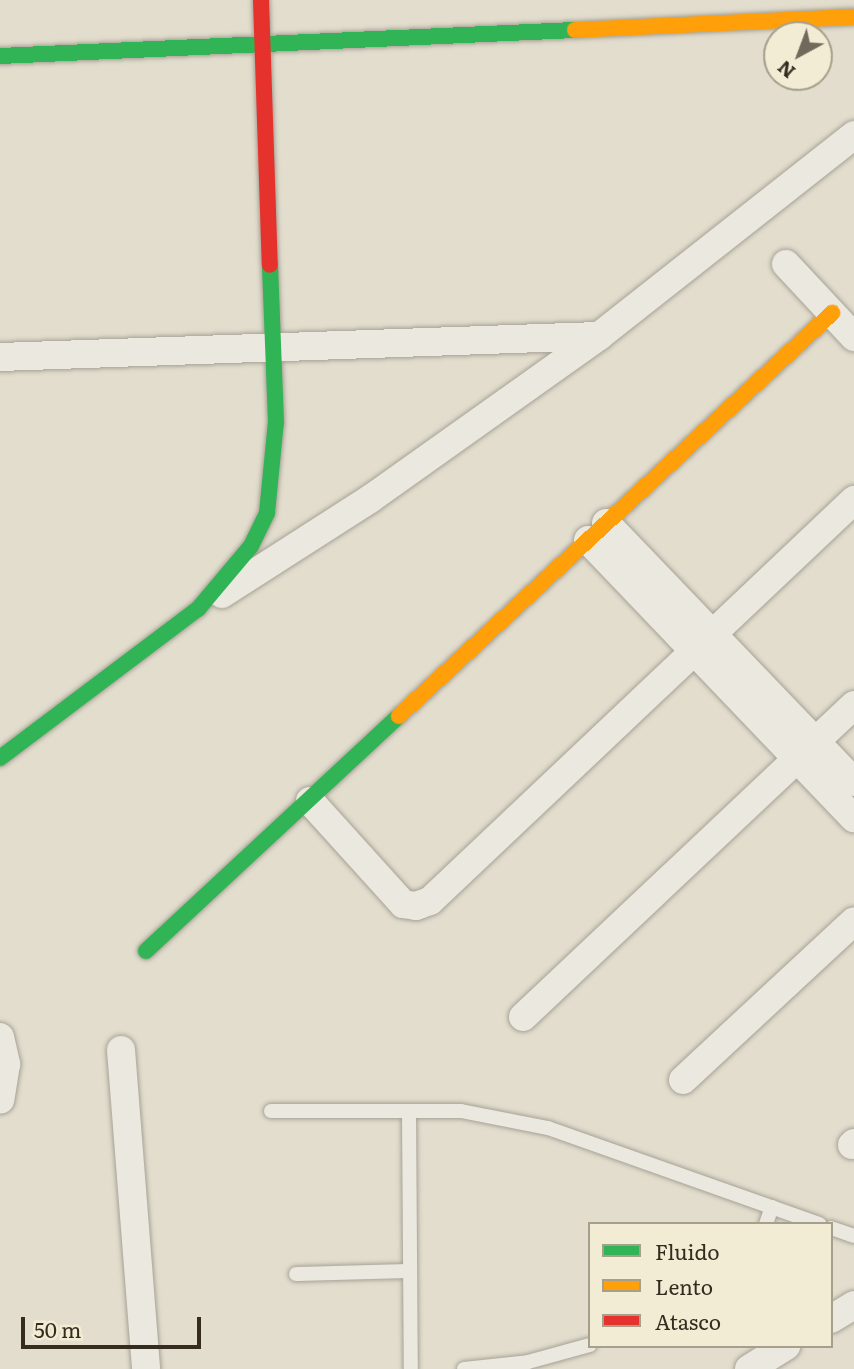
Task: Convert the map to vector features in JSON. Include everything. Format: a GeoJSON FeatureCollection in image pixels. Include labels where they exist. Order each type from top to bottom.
{"type":"FeatureCollection","features":[{"type":"Feature","properties":{"kind":"street"},"geometry":{"type":"LineString","coordinates":[[198,609],[251,546],[267,513],[276,422],[261,0]]}},
{"type":"Feature","properties":{"kind":"street"},"geometry":{"type":"LineString","coordinates":[[0,55],[262,47],[854,17]]}},
{"type":"Feature","properties":{"kind":"street"},"geometry":{"type":"LineString","coordinates":[[0,758],[198,609],[370,499],[599,336],[854,135]]}},
{"type":"Feature","properties":{"kind":"street"},"geometry":{"type":"LineString","coordinates":[[786,264],[854,337]]}},
{"type":"Feature","properties":{"kind":"street"},"geometry":{"type":"LineString","coordinates":[[146,951],[832,313]]}},
{"type":"Feature","properties":{"kind":"street"},"geometry":{"type":"LineString","coordinates":[[0,357],[599,336]]}},
{"type":"Feature","properties":{"kind":"street"},"geometry":{"type":"LineString","coordinates":[[310,801],[402,904],[416,906],[430,901],[854,500]]}},
{"type":"Feature","properties":{"kind":"street"},"geometry":{"type":"LineString","coordinates":[[597,531],[714,633],[808,750],[854,818]]}},
{"type":"Feature","properties":{"kind":"street"},"geometry":{"type":"LineString","coordinates":[[597,531],[693,653],[808,750],[854,782]]}},
{"type":"Feature","properties":{"kind":"street"},"geometry":{"type":"LineString","coordinates":[[523,1017],[854,705]]}},
{"type":"Feature","properties":{"kind":"street"},"geometry":{"type":"LineString","coordinates":[[683,1080],[854,921]]}},
{"type":"Feature","properties":{"kind":"street"},"geometry":{"type":"LineString","coordinates":[[0,1037],[6,1064],[0,1100]]}},
{"type":"Feature","properties":{"kind":"street"},"geometry":{"type":"LineString","coordinates":[[121,1051],[146,1369]]}},
{"type":"Feature","properties":{"kind":"street"},"geometry":{"type":"LineString","coordinates":[[833,1318],[854,1305]]}},
{"type":"Feature","properties":{"kind":"street"},"geometry":{"type":"LineString","coordinates":[[749,1369],[783,1348]]}},
{"type":"Feature","properties":{"kind":"lane"},"geometry":{"type":"LineString","coordinates":[[271,1111],[461,1111],[548,1128],[814,1222]]}},
{"type":"Feature","properties":{"kind":"lane"},"geometry":{"type":"LineString","coordinates":[[410,1111],[411,1369]]}},
{"type":"Feature","properties":{"kind":"lane"},"geometry":{"type":"LineString","coordinates":[[767,1222],[772,1207]]}},
{"type":"Feature","properties":{"kind":"lane"},"geometry":{"type":"LineString","coordinates":[[833,1229],[854,1236]]}},
{"type":"Feature","properties":{"kind":"lane"},"geometry":{"type":"LineString","coordinates":[[296,1274],[410,1271]]}},
{"type":"Feature","properties":{"kind":"lane"},"geometry":{"type":"LineString","coordinates":[[464,1369],[528,1362],[588,1346]]}},
{"type":"Feature","properties":{"kind":"traffic: fast"},"geometry":{"type":"LineString","coordinates":[[0,56],[575,30]]}},
{"type":"Feature","properties":{"kind":"traffic: fast"},"geometry":{"type":"LineString","coordinates":[[0,758],[198,609],[251,546],[267,513],[276,422],[270,265]]}},
{"type":"Feature","properties":{"kind":"traffic: fast"},"geometry":{"type":"LineString","coordinates":[[146,951],[399,716]]}},
{"type":"Feature","properties":{"kind":"traffic: slow"},"geometry":{"type":"LineString","coordinates":[[575,30],[854,17]]}},
{"type":"Feature","properties":{"kind":"traffic: slow"},"geometry":{"type":"LineString","coordinates":[[399,716],[832,313]]}},
{"type":"Feature","properties":{"kind":"traffic: jam"},"geometry":{"type":"LineString","coordinates":[[261,0],[270,265]]}}]}
